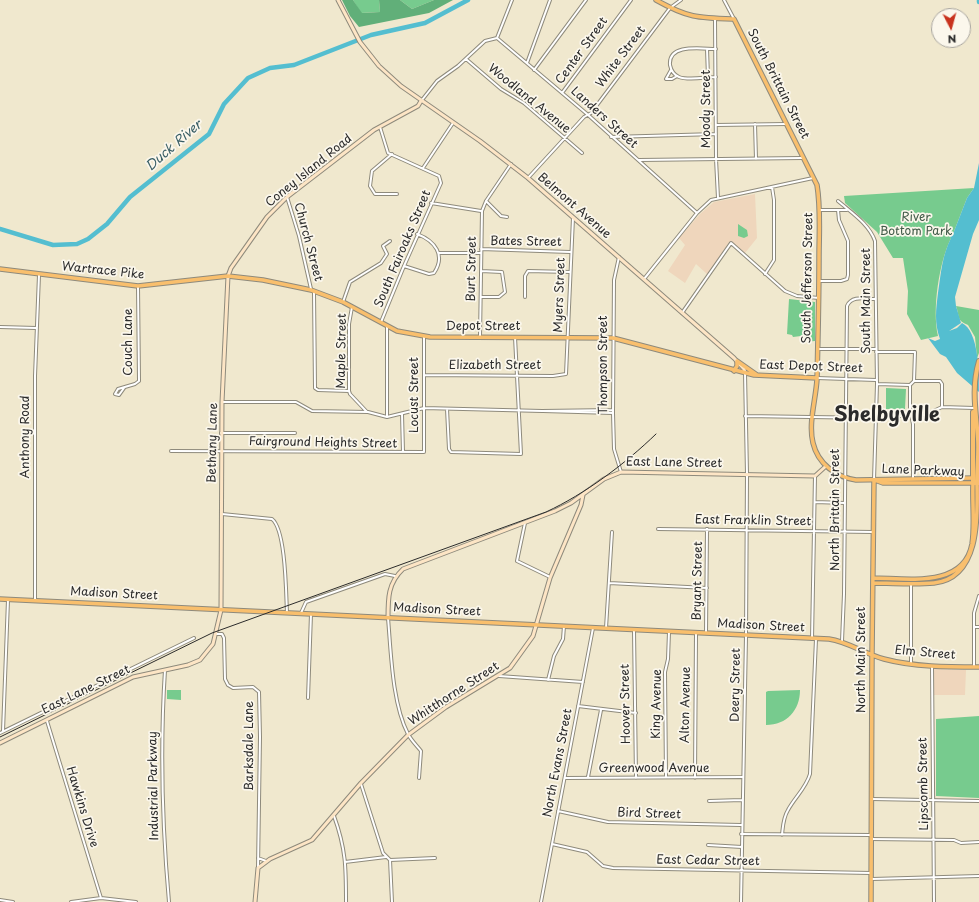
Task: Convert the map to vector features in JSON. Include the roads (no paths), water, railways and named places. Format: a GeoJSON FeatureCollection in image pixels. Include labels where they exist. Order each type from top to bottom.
{"type":"FeatureCollection","features":[{"type":"Feature","properties":{"kind":"highway"},"geometry":{"type":"LineString","coordinates":[[976,481],[977,447],[974,399],[975,379],[979,361]]}},
{"type":"Feature","properties":{"kind":"main road"},"geometry":{"type":"LineString","coordinates":[[656,0],[670,8],[690,16],[715,20],[734,19]]}},
{"type":"Feature","properties":{"kind":"main road","name":"South Brittain Street"},"geometry":{"type":"LineString","coordinates":[[734,19],[814,178]]}},
{"type":"Feature","properties":{"kind":"main road","name":"South Jefferson Street"},"geometry":{"type":"LineString","coordinates":[[814,178],[818,192],[820,210],[818,349],[813,417],[813,443],[818,455],[826,466]]}},
{"type":"Feature","properties":{"kind":"main road","name":"Wartrace Pike"},"geometry":{"type":"LineString","coordinates":[[0,269],[138,286],[228,276]]}},
{"type":"Feature","properties":{"kind":"main road","name":"Depot Street"},"geometry":{"type":"LineString","coordinates":[[228,276],[263,280],[312,291],[343,302],[387,327],[406,334],[424,337],[613,338],[745,373]]}},
{"type":"Feature","properties":{"kind":"main road"},"geometry":{"type":"LineString","coordinates":[[734,371],[737,366],[737,361]]}},
{"type":"Feature","properties":{"kind":"main road"},"geometry":{"type":"LineString","coordinates":[[737,361],[758,376]]}},
{"type":"Feature","properties":{"kind":"main road","name":"East Depot Street"},"geometry":{"type":"LineString","coordinates":[[745,373],[758,376],[817,378]]}},
{"type":"Feature","properties":{"kind":"main road"},"geometry":{"type":"LineString","coordinates":[[826,466],[845,478],[874,480]]}},
{"type":"Feature","properties":{"kind":"main road","name":"Lane Parkway"},"geometry":{"type":"LineString","coordinates":[[874,480],[976,481]]}},
{"type":"Feature","properties":{"kind":"main road","name":"North Main Street"},"geometry":{"type":"LineString","coordinates":[[871,902],[874,480]]}},
{"type":"Feature","properties":{"kind":"main road"},"geometry":{"type":"LineString","coordinates":[[873,578],[937,578],[956,570],[966,558],[970,549],[976,481]]}},
{"type":"Feature","properties":{"kind":"main road"},"geometry":{"type":"LineString","coordinates":[[873,583],[940,582],[950,579],[959,573],[973,555],[978,531],[976,481]]}},
{"type":"Feature","properties":{"kind":"main road","name":"Madison Street"},"geometry":{"type":"LineString","coordinates":[[0,599],[814,639],[842,641],[872,653]]}},
{"type":"Feature","properties":{"kind":"main road","name":"Elm Street"},"geometry":{"type":"LineString","coordinates":[[872,653],[882,658],[911,664],[979,667]]}},
{"type":"Feature","properties":{"kind":"street","name":"Belmont Avenue"},"geometry":{"type":"LineString","coordinates":[[338,0],[360,42],[379,66],[408,92],[511,164],[528,178],[737,361],[745,373]]}},
{"type":"Feature","properties":{"kind":"street"},"geometry":{"type":"LineString","coordinates":[[421,101],[437,81],[466,59],[485,41],[497,38],[512,0]]}},
{"type":"Feature","properties":{"kind":"street"},"geometry":{"type":"LineString","coordinates":[[527,63],[550,0]]}},
{"type":"Feature","properties":{"kind":"street"},"geometry":{"type":"LineString","coordinates":[[534,70],[586,0]]}},
{"type":"Feature","properties":{"kind":"street","name":"Center Street"},"geometry":{"type":"LineString","coordinates":[[562,93],[631,0]]}},
{"type":"Feature","properties":{"kind":"street","name":"White Street"},"geometry":{"type":"LineString","coordinates":[[528,178],[587,114],[591,113],[670,8],[681,0]]}},
{"type":"Feature","properties":{"kind":"street","name":"South Brittain Street"},"geometry":{"type":"LineString","coordinates":[[724,0],[734,19]]}},
{"type":"Feature","properties":{"kind":"street","name":"Moody Street"},"geometry":{"type":"LineString","coordinates":[[715,20],[716,159],[718,198]]}},
{"type":"Feature","properties":{"kind":"street","name":"Landers Street"},"geometry":{"type":"LineString","coordinates":[[497,38],[587,114],[697,213]]}},
{"type":"Feature","properties":{"kind":"street"},"geometry":{"type":"LineString","coordinates":[[707,48],[708,77]]}},
{"type":"Feature","properties":{"kind":"street"},"geometry":{"type":"LineString","coordinates":[[677,76],[672,79],[666,79],[671,70],[671,60],[675,52],[682,49],[716,49]]}},
{"type":"Feature","properties":{"kind":"street","name":"Woodland Avenue"},"geometry":{"type":"LineString","coordinates":[[466,59],[501,89],[524,103],[564,139],[582,152]]}},
{"type":"Feature","properties":{"kind":"street"},"geometry":{"type":"LineString","coordinates":[[671,70],[677,76],[682,78],[716,76]]}},
{"type":"Feature","properties":{"kind":"street","name":"Coney Island Road"},"geometry":{"type":"LineString","coordinates":[[228,276],[230,268],[240,252],[267,217],[287,197],[380,127],[418,106],[421,101]]}},
{"type":"Feature","properties":{"kind":"street"},"geometry":{"type":"LineString","coordinates":[[380,127],[386,150],[423,168],[453,123]]}},
{"type":"Feature","properties":{"kind":"street"},"geometry":{"type":"LineString","coordinates":[[755,124],[756,159]]}},
{"type":"Feature","properties":{"kind":"street"},"geometry":{"type":"LineString","coordinates":[[716,125],[788,124]]}},
{"type":"Feature","properties":{"kind":"street"},"geometry":{"type":"LineString","coordinates":[[610,136],[716,134]]}},
{"type":"Feature","properties":{"kind":"street"},"geometry":{"type":"LineString","coordinates":[[392,154],[372,171],[370,186],[375,194],[397,194]]}},
{"type":"Feature","properties":{"kind":"street"},"geometry":{"type":"LineString","coordinates":[[638,160],[804,158]]}},
{"type":"Feature","properties":{"kind":"street","name":"Burt Street"},"geometry":{"type":"LineString","coordinates":[[480,338],[482,211],[486,201],[511,164]]}},
{"type":"Feature","properties":{"kind":"street","name":"South Fairoaks Street"},"geometry":{"type":"LineString","coordinates":[[381,323],[417,234],[441,180],[439,176],[423,168]]}},
{"type":"Feature","properties":{"kind":"street"},"geometry":{"type":"LineString","coordinates":[[644,279],[697,213],[708,202],[718,198],[814,178]]}},
{"type":"Feature","properties":{"kind":"street"},"geometry":{"type":"LineString","coordinates":[[765,274],[774,260],[774,200],[772,186]]}},
{"type":"Feature","properties":{"kind":"street","name":"Church Street"},"geometry":{"type":"LineString","coordinates":[[287,197],[299,236],[312,291],[315,388],[318,390],[349,391]]}},
{"type":"Feature","properties":{"kind":"street"},"geometry":{"type":"LineString","coordinates":[[486,201],[501,216],[507,216]]}},
{"type":"Feature","properties":{"kind":"street","name":"South Main Street"},"geometry":{"type":"LineString","coordinates":[[838,201],[866,225],[872,233],[875,241],[877,384]]}},
{"type":"Feature","properties":{"kind":"street"},"geometry":{"type":"LineString","coordinates":[[431,203],[482,211]]}},
{"type":"Feature","properties":{"kind":"street"},"geometry":{"type":"LineString","coordinates":[[820,210],[848,210]]}},
{"type":"Feature","properties":{"kind":"street"},"geometry":{"type":"LineString","coordinates":[[819,281],[841,281],[847,279],[848,241],[839,220],[838,210]]}},
{"type":"Feature","properties":{"kind":"street","name":"Myers Street"},"geometry":{"type":"LineString","coordinates":[[566,374],[570,252],[573,217]]}},
{"type":"Feature","properties":{"kind":"street"},"geometry":{"type":"LineString","coordinates":[[404,266],[432,274],[436,270],[439,253],[431,241],[417,234]]}},
{"type":"Feature","properties":{"kind":"street"},"geometry":{"type":"LineString","coordinates":[[343,302],[352,279],[385,260],[387,254],[383,246],[390,241]]}},
{"type":"Feature","properties":{"kind":"street"},"geometry":{"type":"LineString","coordinates":[[682,313],[731,243],[785,291],[792,295],[819,298]]}},
{"type":"Feature","properties":{"kind":"street","name":"Bates Street"},"geometry":{"type":"LineString","coordinates":[[481,250],[570,252]]}},
{"type":"Feature","properties":{"kind":"street","name":"Bates Street"},"geometry":{"type":"LineString","coordinates":[[439,253],[481,253]]}},
{"type":"Feature","properties":{"kind":"street","name":"Thompson Street"},"geometry":{"type":"LineString","coordinates":[[619,257],[614,280],[613,412],[614,449],[621,472]]}},
{"type":"Feature","properties":{"kind":"street"},"geometry":{"type":"LineString","coordinates":[[481,271],[502,272],[504,292],[499,297],[481,297]]}},
{"type":"Feature","properties":{"kind":"street"},"geometry":{"type":"LineString","coordinates":[[525,297],[525,276],[528,272],[570,272]]}},
{"type":"Feature","properties":{"kind":"street","name":"Anthony Road"},"geometry":{"type":"LineString","coordinates":[[35,600],[36,328],[39,274]]}},
{"type":"Feature","properties":{"kind":"street","name":"Bethany Lane"},"geometry":{"type":"LineString","coordinates":[[221,610],[222,402],[228,276]]}},
{"type":"Feature","properties":{"kind":"street","name":"Couch Lane"},"geometry":{"type":"LineString","coordinates":[[124,388],[136,384],[139,381],[138,286]]}},
{"type":"Feature","properties":{"kind":"street"},"geometry":{"type":"LineString","coordinates":[[846,379],[847,311],[849,301],[855,298],[875,299]]}},
{"type":"Feature","properties":{"kind":"street","name":"Maple Street"},"geometry":{"type":"LineString","coordinates":[[352,307],[349,324],[349,391],[350,394],[368,412]]}},
{"type":"Feature","properties":{"kind":"street"},"geometry":{"type":"LineString","coordinates":[[0,327],[36,328]]}},
{"type":"Feature","properties":{"kind":"street"},"geometry":{"type":"LineString","coordinates":[[387,327],[387,417]]}},
{"type":"Feature","properties":{"kind":"street","name":"Locust Street"},"geometry":{"type":"LineString","coordinates":[[424,337],[424,452]]}},
{"type":"Feature","properties":{"kind":"street"},"geometry":{"type":"LineString","coordinates":[[447,409],[449,449],[451,452],[520,454],[515,338]]}},
{"type":"Feature","properties":{"kind":"street"},"geometry":{"type":"LineString","coordinates":[[818,349],[876,349]]}},
{"type":"Feature","properties":{"kind":"street"},"geometry":{"type":"LineString","coordinates":[[876,352],[915,352],[914,381],[910,385],[877,384]]}},
{"type":"Feature","properties":{"kind":"street","name":"Deery Street"},"geometry":{"type":"LineString","coordinates":[[741,902],[740,870],[742,848],[742,778],[746,636],[745,373]]}},
{"type":"Feature","properties":{"kind":"street","name":"Elizabeth Street"},"geometry":{"type":"LineString","coordinates":[[424,375],[566,374]]}},
{"type":"Feature","properties":{"kind":"street","name":"East Depot Street"},"geometry":{"type":"LineString","coordinates":[[817,378],[876,380]]}},
{"type":"Feature","properties":{"kind":"street","name":"North Brittain Street"},"geometry":{"type":"LineString","coordinates":[[842,641],[844,608],[846,379]]}},
{"type":"Feature","properties":{"kind":"street"},"geometry":{"type":"LineString","coordinates":[[914,381],[940,382],[942,384],[942,407]]}},
{"type":"Feature","properties":{"kind":"street","name":"North Main Street"},"geometry":{"type":"LineString","coordinates":[[874,480],[877,384]]}},
{"type":"Feature","properties":{"kind":"street"},"geometry":{"type":"LineString","coordinates":[[910,385],[913,480]]}},
{"type":"Feature","properties":{"kind":"street"},"geometry":{"type":"LineString","coordinates":[[222,402],[296,402],[312,411],[368,412],[387,417],[424,408],[613,412]]}},
{"type":"Feature","properties":{"kind":"street"},"geometry":{"type":"LineString","coordinates":[[745,416],[846,418],[912,417],[928,415],[942,407],[974,408]]}},
{"type":"Feature","properties":{"kind":"street"},"geometry":{"type":"LineString","coordinates":[[402,414],[403,453]]}},
{"type":"Feature","properties":{"kind":"street"},"geometry":{"type":"LineString","coordinates":[[222,433],[295,433]]}},
{"type":"Feature","properties":{"kind":"street","name":"Fairground Heights Street"},"geometry":{"type":"LineString","coordinates":[[171,451],[424,452]]}},
{"type":"Feature","properties":{"kind":"street"},"geometry":{"type":"LineString","coordinates":[[782,835],[783,821],[787,810],[808,782],[810,774],[814,639],[815,476],[826,466]]}},
{"type":"Feature","properties":{"kind":"street","name":"East Lane Street"},"geometry":{"type":"LineString","coordinates":[[301,614],[306,602],[385,574],[395,576],[409,566],[555,511],[610,476],[621,472],[815,476]]}},
{"type":"Feature","properties":{"kind":"street","name":"Whitthorne Street"},"geometry":{"type":"LineString","coordinates":[[258,868],[267,861],[312,840],[361,783],[408,735],[446,707],[510,668],[528,644],[536,625],[550,578],[581,505],[582,495]]}},
{"type":"Feature","properties":{"kind":"street"},"geometry":{"type":"LineString","coordinates":[[814,502],[845,503]]}},
{"type":"Feature","properties":{"kind":"street"},"geometry":{"type":"LineString","coordinates":[[221,514],[272,520],[277,523],[280,530],[284,558],[287,613]]}},
{"type":"Feature","properties":{"kind":"street"},"geometry":{"type":"LineString","coordinates":[[525,523],[517,561],[550,578]]}},
{"type":"Feature","properties":{"kind":"street","name":"East Franklin Street"},"geometry":{"type":"LineString","coordinates":[[658,529],[873,532]]}},
{"type":"Feature","properties":{"kind":"street","name":"Bryant Street"},"geometry":{"type":"LineString","coordinates":[[706,633],[708,529]]}},
{"type":"Feature","properties":{"kind":"street"},"geometry":{"type":"LineString","coordinates":[[972,531],[978,531]]}},
{"type":"Feature","properties":{"kind":"street"},"geometry":{"type":"LineString","coordinates":[[606,628],[612,532]]}},
{"type":"Feature","properties":{"kind":"street"},"geometry":{"type":"LineString","coordinates":[[395,576],[389,593],[388,618],[392,665],[400,711],[408,735],[421,751],[419,778]]}},
{"type":"Feature","properties":{"kind":"street"},"geometry":{"type":"LineString","coordinates":[[911,664],[912,578]]}},
{"type":"Feature","properties":{"kind":"street"},"geometry":{"type":"LineString","coordinates":[[609,583],[708,588]]}},
{"type":"Feature","properties":{"kind":"street"},"geometry":{"type":"LineString","coordinates":[[974,667],[974,613],[979,596]]}},
{"type":"Feature","properties":{"kind":"street"},"geometry":{"type":"LineString","coordinates":[[4,731],[8,599]]}},
{"type":"Feature","properties":{"kind":"street","name":"East Lane Street"},"geometry":{"type":"LineString","coordinates":[[0,743],[122,682],[144,674],[188,666],[200,660],[208,653],[216,634],[221,610]]}},
{"type":"Feature","properties":{"kind":"street"},"geometry":{"type":"LineString","coordinates":[[308,698],[311,614]]}},
{"type":"Feature","properties":{"kind":"street"},"geometry":{"type":"LineString","coordinates":[[548,680],[554,656],[563,638],[564,626]]}},
{"type":"Feature","properties":{"kind":"street"},"geometry":{"type":"LineString","coordinates":[[974,627],[979,627]]}},
{"type":"Feature","properties":{"kind":"street","name":"North Evans Street"},"geometry":{"type":"LineString","coordinates":[[541,902],[593,628]]}},
{"type":"Feature","properties":{"kind":"street","name":"Hoover Street"},"geometry":{"type":"LineString","coordinates":[[634,630],[636,778]]}},
{"type":"Feature","properties":{"kind":"street","name":"King Avenue"},"geometry":{"type":"LineString","coordinates":[[666,777],[665,672],[668,659],[669,632]]}},
{"type":"Feature","properties":{"kind":"street","name":"Alton Avenue"},"geometry":{"type":"LineString","coordinates":[[694,778],[696,633]]}},
{"type":"Feature","properties":{"kind":"street","name":"Barksdale Lane"},"geometry":{"type":"LineString","coordinates":[[216,634],[222,634],[224,638],[225,679],[228,685],[233,688],[253,687],[259,692],[260,745],[258,868]]}},
{"type":"Feature","properties":{"kind":"street"},"geometry":{"type":"LineString","coordinates":[[0,733],[194,638]]}},
{"type":"Feature","properties":{"kind":"street","name":"Lipscomb Street"},"geometry":{"type":"LineString","coordinates":[[932,666],[934,902]]}},
{"type":"Feature","properties":{"kind":"street","name":"Industrial Parkway"},"geometry":{"type":"LineString","coordinates":[[165,670],[161,747],[164,847],[169,902]]}},
{"type":"Feature","properties":{"kind":"street"},"geometry":{"type":"LineString","coordinates":[[499,676],[583,682]]}},
{"type":"Feature","properties":{"kind":"street"},"geometry":{"type":"LineString","coordinates":[[578,706],[601,710],[636,713]]}},
{"type":"Feature","properties":{"kind":"street"},"geometry":{"type":"LineString","coordinates":[[588,778],[601,710]]}},
{"type":"Feature","properties":{"kind":"street","name":"Hawkins Drive"},"geometry":{"type":"LineString","coordinates":[[46,720],[101,898]]}},
{"type":"Feature","properties":{"kind":"street","name":"Greenwood Avenue"},"geometry":{"type":"LineString","coordinates":[[565,778],[742,778]]}},
{"type":"Feature","properties":{"kind":"street"},"geometry":{"type":"LineString","coordinates":[[361,783],[383,853],[390,860],[392,902]]}},
{"type":"Feature","properties":{"kind":"street"},"geometry":{"type":"LineString","coordinates":[[872,799],[979,801]]}},
{"type":"Feature","properties":{"kind":"street"},"geometry":{"type":"LineString","coordinates":[[709,801],[742,800]]}},
{"type":"Feature","properties":{"kind":"street","name":"Bird Street"},"geometry":{"type":"LineString","coordinates":[[558,811],[608,822],[742,825]]}},
{"type":"Feature","properties":{"kind":"street"},"geometry":{"type":"LineString","coordinates":[[334,816],[343,840],[346,862],[346,902]]}},
{"type":"Feature","properties":{"kind":"street"},"geometry":{"type":"LineString","coordinates":[[741,834],[954,840],[961,843],[979,842]]}},
{"type":"Feature","properties":{"kind":"street","name":"East Cedar Street"},"geometry":{"type":"LineString","coordinates":[[552,844],[587,852],[603,866],[613,868],[871,873]]}},
{"type":"Feature","properties":{"kind":"street"},"geometry":{"type":"LineString","coordinates":[[708,845],[742,848]]}},
{"type":"Feature","properties":{"kind":"street"},"geometry":{"type":"LineString","coordinates":[[346,862],[386,856]]}},
{"type":"Feature","properties":{"kind":"street"},"geometry":{"type":"LineString","coordinates":[[258,858],[267,861]]}},
{"type":"Feature","properties":{"kind":"street"},"geometry":{"type":"LineString","coordinates":[[390,860],[435,858]]}},
{"type":"Feature","properties":{"kind":"street"},"geometry":{"type":"LineString","coordinates":[[255,902],[258,868]]}},
{"type":"Feature","properties":{"kind":"street"},"geometry":{"type":"LineString","coordinates":[[871,879],[979,876]]}},
{"type":"Feature","properties":{"kind":"street"},"geometry":{"type":"LineString","coordinates":[[71,902],[101,898],[136,902]]}},
{"type":"Feature","properties":{"kind":"street"},"geometry":{"type":"LineString","coordinates":[[0,900],[13,902]]}},
{"type":"Feature","properties":{"kind":"water"},"geometry":{"type":"Polygon","coordinates":[[[979,163],[979,220],[973,234],[955,297],[961,323],[949,331],[957,328],[962,323],[968,328],[972,335],[977,354],[979,392],[957,373],[946,357],[940,354],[928,338],[935,341],[940,339],[936,322],[936,310],[942,265],[951,238],[948,235],[953,234],[967,198],[974,188],[979,163]]]}},
{"type":"Feature","properties":{"kind":"waterway","name":"Duck River"},"geometry":{"type":"LineString","coordinates":[[0,229],[53,245],[77,244],[88,239],[107,224],[130,197],[209,134],[224,104],[248,78],[270,68],[294,65],[371,35],[425,23],[468,0]]}},
{"type":"Feature","properties":{"kind":"railway"},"geometry":{"type":"LineString","coordinates":[[0,737],[212,633],[546,512],[561,505],[604,478],[656,434]]}},
{"type":"Feature","properties":{"kind":"district","name":"Shelbyville"},"geometry":{"type":"Point","coordinates":[887,415]}},
{"type":"Feature","properties":{"kind":"park label","name":"River Bottom Park"},"geometry":{"type":"Point","coordinates":[916,225]}}]}
